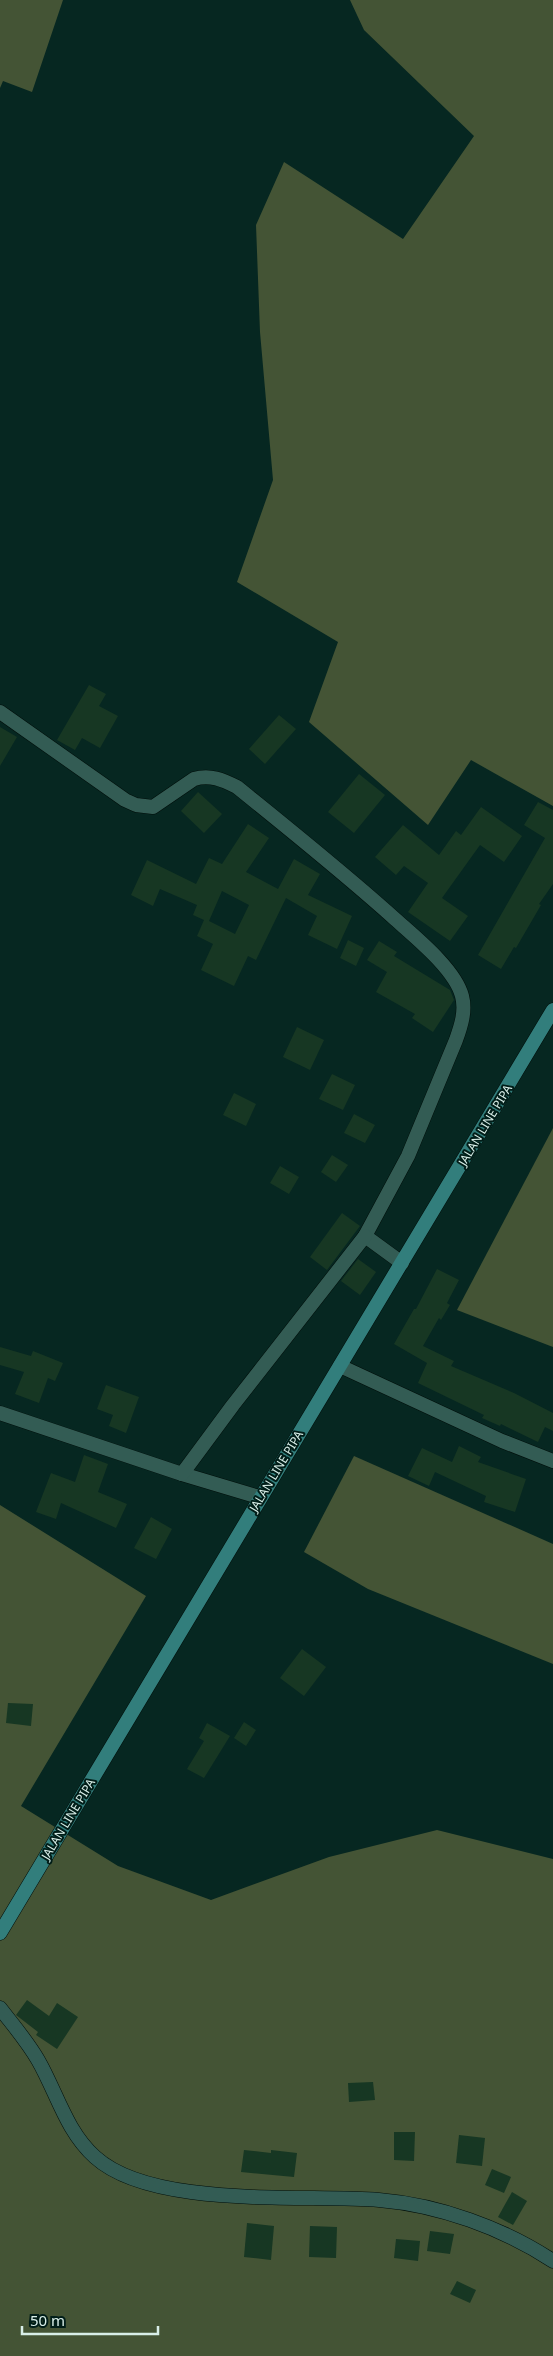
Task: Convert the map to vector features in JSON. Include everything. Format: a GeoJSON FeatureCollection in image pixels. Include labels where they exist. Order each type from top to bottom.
{"type":"FeatureCollection","features":[{"type":"Feature","properties":{"kind":"main road","name":"JALAN LINE PIPA"},"geometry":{"type":"LineString","coordinates":[[0,1933],[553,1010]]}},
{"type":"Feature","properties":{"kind":"street"},"geometry":{"type":"LineString","coordinates":[[0,712],[125,800],[136,805],[153,807],[194,779],[202,776],[220,779],[237,787],[382,908],[432,953],[456,984],[462,995],[464,1007],[462,1023],[456,1040],[408,1156],[365,1236],[182,1474]]}},
{"type":"Feature","properties":{"kind":"street"},"geometry":{"type":"LineString","coordinates":[[365,1236],[402,1264]]}},
{"type":"Feature","properties":{"kind":"street"},"geometry":{"type":"LineString","coordinates":[[340,1366],[502,1441],[553,1461]]}},
{"type":"Feature","properties":{"kind":"street"},"geometry":{"type":"LineString","coordinates":[[0,1413],[259,1498]]}},
{"type":"Feature","properties":{"kind":"street"},"geometry":{"type":"LineString","coordinates":[[0,2008],[37,2059],[71,2128],[82,2144],[96,2158],[115,2172],[140,2182],[228,2196],[380,2200],[420,2206],[459,2217],[494,2231],[553,2262]]}},
{"type":"Feature","properties":{"kind":"green space"},"geometry":{"type":"Polygon","coordinates":[[[0,0],[63,0],[32,92],[3,81],[0,88],[0,0]]]}},
{"type":"Feature","properties":{"kind":"green space"},"geometry":{"type":"Polygon","coordinates":[[[350,0],[553,0],[553,806],[471,760],[428,825],[309,722],[338,642],[237,582],[273,480],[260,332],[256,225],[284,162],[403,239],[474,136],[364,30],[350,0]]]}},
{"type":"Feature","properties":{"kind":"green space"},"geometry":{"type":"Polygon","coordinates":[[[553,1128],[553,1347],[457,1310],[553,1128]]]}},
{"type":"Feature","properties":{"kind":"green space"},"geometry":{"type":"Polygon","coordinates":[[[354,1456],[553,1544],[553,1664],[368,1589],[304,1552],[354,1456]]]}},
{"type":"Feature","properties":{"kind":"green space"},"geometry":{"type":"Polygon","coordinates":[[[0,1505],[146,1596],[21,1806],[118,1866],[211,1900],[329,1857],[437,1830],[553,1859],[553,2356],[0,2356],[0,1505]]]}},
{"type":"Feature","properties":{"kind":"building"},"geometry":{"type":"Polygon","coordinates":[[[89,685],[106,694],[99,706],[118,716],[100,748],[82,738],[75,750],[57,740],[89,685]]]}},
{"type":"Feature","properties":{"kind":"building"},"geometry":{"type":"Polygon","coordinates":[[[279,715],[296,729],[265,764],[249,749],[279,715]]]}},
{"type":"Feature","properties":{"kind":"building"},"geometry":{"type":"Polygon","coordinates":[[[0,727],[17,737],[0,766],[0,727]]]}},
{"type":"Feature","properties":{"kind":"building"},"geometry":{"type":"Polygon","coordinates":[[[359,774],[385,795],[354,833],[328,812],[359,774]]]}},
{"type":"Feature","properties":{"kind":"building"},"geometry":{"type":"Polygon","coordinates":[[[198,792],[222,814],[204,833],[181,811],[198,792]]]}},
{"type":"Feature","properties":{"kind":"building"},"geometry":{"type":"Polygon","coordinates":[[[538,802],[553,810],[553,884],[539,904],[541,905],[516,948],[514,947],[501,969],[478,955],[545,838],[524,825],[538,802]]]}},
{"type":"Feature","properties":{"kind":"building"},"geometry":{"type":"Polygon","coordinates":[[[481,807],[522,836],[504,862],[480,845],[442,898],[468,916],[450,941],[408,912],[428,883],[404,866],[396,875],[375,857],[403,825],[439,855],[456,831],[461,835],[481,807]]]}},
{"type":"Feature","properties":{"kind":"building"},"geometry":{"type":"Polygon","coordinates":[[[248,824],[269,838],[246,872],[278,889],[294,859],[320,874],[308,895],[352,916],[337,949],[308,935],[317,916],[286,898],[256,960],[248,956],[234,986],[201,970],[213,944],[197,936],[204,920],[193,915],[197,905],[160,889],[153,906],[131,895],[147,860],[196,884],[209,858],[222,864],[248,824]],[[222,891],[209,921],[235,934],[249,905],[222,891]]]}},
{"type":"Feature","properties":{"kind":"building"},"geometry":{"type":"Polygon","coordinates":[[[348,940],[364,948],[356,966],[340,958],[348,940]]]}},
{"type":"Feature","properties":{"kind":"building"},"geometry":{"type":"Polygon","coordinates":[[[379,941],[397,952],[394,956],[450,990],[454,1000],[433,1032],[412,1018],[415,1014],[376,992],[387,972],[367,960],[379,941]]]}},
{"type":"Feature","properties":{"kind":"building"},"geometry":{"type":"Polygon","coordinates":[[[297,1027],[324,1040],[310,1070],[283,1057],[297,1027]]]}},
{"type":"Feature","properties":{"kind":"building"},"geometry":{"type":"Polygon","coordinates":[[[332,1074],[355,1085],[343,1110],[319,1099],[332,1074]]]}},
{"type":"Feature","properties":{"kind":"building"},"geometry":{"type":"Polygon","coordinates":[[[234,1093],[256,1104],[246,1126],[223,1115],[234,1093]]]}},
{"type":"Feature","properties":{"kind":"building"},"geometry":{"type":"Polygon","coordinates":[[[354,1114],[375,1125],[365,1143],[344,1133],[354,1114]]]}},
{"type":"Feature","properties":{"kind":"building"},"geometry":{"type":"Polygon","coordinates":[[[332,1155],[348,1165],[336,1182],[321,1172],[332,1155]]]}},
{"type":"Feature","properties":{"kind":"building"},"geometry":{"type":"Polygon","coordinates":[[[280,1166],[299,1177],[289,1194],[270,1183],[280,1166]]]}},
{"type":"Feature","properties":{"kind":"building"},"geometry":{"type":"Polygon","coordinates":[[[342,1213],[360,1226],[327,1270],[310,1257],[342,1213]]]}},
{"type":"Feature","properties":{"kind":"building"},"geometry":{"type":"Polygon","coordinates":[[[358,1259],[376,1272],[360,1295],[341,1281],[358,1259]]]}},
{"type":"Feature","properties":{"kind":"building"},"geometry":{"type":"Polygon","coordinates":[[[437,1269],[459,1280],[447,1303],[450,1305],[441,1320],[439,1318],[423,1346],[454,1361],[451,1366],[514,1393],[553,1413],[553,1431],[545,1427],[538,1442],[501,1424],[500,1426],[482,1418],[484,1415],[418,1383],[427,1363],[394,1344],[414,1309],[416,1309],[437,1269]]]}},
{"type":"Feature","properties":{"kind":"building"},"geometry":{"type":"Polygon","coordinates":[[[0,1347],[31,1356],[33,1351],[63,1363],[55,1381],[48,1378],[39,1403],[15,1394],[24,1372],[0,1365],[0,1347]]]}},
{"type":"Feature","properties":{"kind":"building"},"geometry":{"type":"Polygon","coordinates":[[[106,1385],[139,1397],[126,1433],[109,1426],[113,1415],[97,1409],[106,1385]]]}},
{"type":"Feature","properties":{"kind":"building"},"geometry":{"type":"Polygon","coordinates":[[[459,1446],[481,1457],[478,1462],[526,1479],[515,1512],[484,1502],[486,1496],[435,1472],[429,1486],[408,1476],[422,1448],[452,1462],[459,1446]]]}},
{"type":"Feature","properties":{"kind":"building"},"geometry":{"type":"Polygon","coordinates":[[[84,1455],[108,1464],[98,1492],[127,1504],[116,1528],[61,1503],[56,1519],[36,1512],[51,1473],[75,1482],[84,1455]]]}},
{"type":"Feature","properties":{"kind":"building"},"geometry":{"type":"Polygon","coordinates":[[[151,1517],[172,1529],[156,1559],[134,1548],[151,1517]]]}},
{"type":"Feature","properties":{"kind":"building"},"geometry":{"type":"Polygon","coordinates":[[[302,1649],[326,1667],[304,1696],[280,1678],[302,1649]]]}},
{"type":"Feature","properties":{"kind":"building"},"geometry":{"type":"Polygon","coordinates":[[[8,1703],[33,1704],[31,1726],[6,1723],[8,1703]]]}},
{"type":"Feature","properties":{"kind":"building"},"geometry":{"type":"Polygon","coordinates":[[[244,1722],[256,1730],[246,1746],[234,1738],[244,1722]]]}},
{"type":"Feature","properties":{"kind":"building"},"geometry":{"type":"Polygon","coordinates":[[[207,1723],[230,1736],[204,1778],[187,1769],[204,1741],[199,1738],[207,1723]]]}},
{"type":"Feature","properties":{"kind":"building"},"geometry":{"type":"Polygon","coordinates":[[[27,2000],[49,2016],[57,2003],[78,2017],[57,2049],[36,2035],[38,2032],[16,2015],[27,2000]]]}},
{"type":"Feature","properties":{"kind":"building"},"geometry":{"type":"Polygon","coordinates":[[[373,2082],[375,2100],[349,2102],[348,2083],[373,2082]]]}},
{"type":"Feature","properties":{"kind":"building"},"geometry":{"type":"Polygon","coordinates":[[[394,2132],[415,2132],[414,2161],[394,2160],[394,2132]]]}},
{"type":"Feature","properties":{"kind":"building"},"geometry":{"type":"Polygon","coordinates":[[[459,2135],[485,2138],[482,2166],[456,2163],[459,2135]]]}},
{"type":"Feature","properties":{"kind":"building"},"geometry":{"type":"Polygon","coordinates":[[[244,2150],[271,2153],[271,2150],[297,2153],[294,2177],[241,2172],[244,2150]]]}},
{"type":"Feature","properties":{"kind":"building"},"geometry":{"type":"Polygon","coordinates":[[[492,2169],[511,2177],[504,2193],[485,2185],[492,2169]]]}},
{"type":"Feature","properties":{"kind":"building"},"geometry":{"type":"Polygon","coordinates":[[[512,2192],[527,2201],[513,2225],[498,2217],[512,2192]]]}},
{"type":"Feature","properties":{"kind":"building"},"geometry":{"type":"Polygon","coordinates":[[[247,2223],[274,2226],[271,2260],[244,2257],[247,2223]]]}},
{"type":"Feature","properties":{"kind":"building"},"geometry":{"type":"Polygon","coordinates":[[[310,2226],[337,2227],[336,2258],[309,2257],[310,2226]]]}},
{"type":"Feature","properties":{"kind":"building"},"geometry":{"type":"Polygon","coordinates":[[[430,2231],[454,2234],[450,2254],[427,2251],[430,2231]]]}},
{"type":"Feature","properties":{"kind":"building"},"geometry":{"type":"Polygon","coordinates":[[[396,2239],[420,2241],[418,2261],[394,2258],[396,2239]]]}},
{"type":"Feature","properties":{"kind":"building"},"geometry":{"type":"Polygon","coordinates":[[[457,2281],[476,2290],[470,2303],[450,2294],[457,2281]]]}}]}
